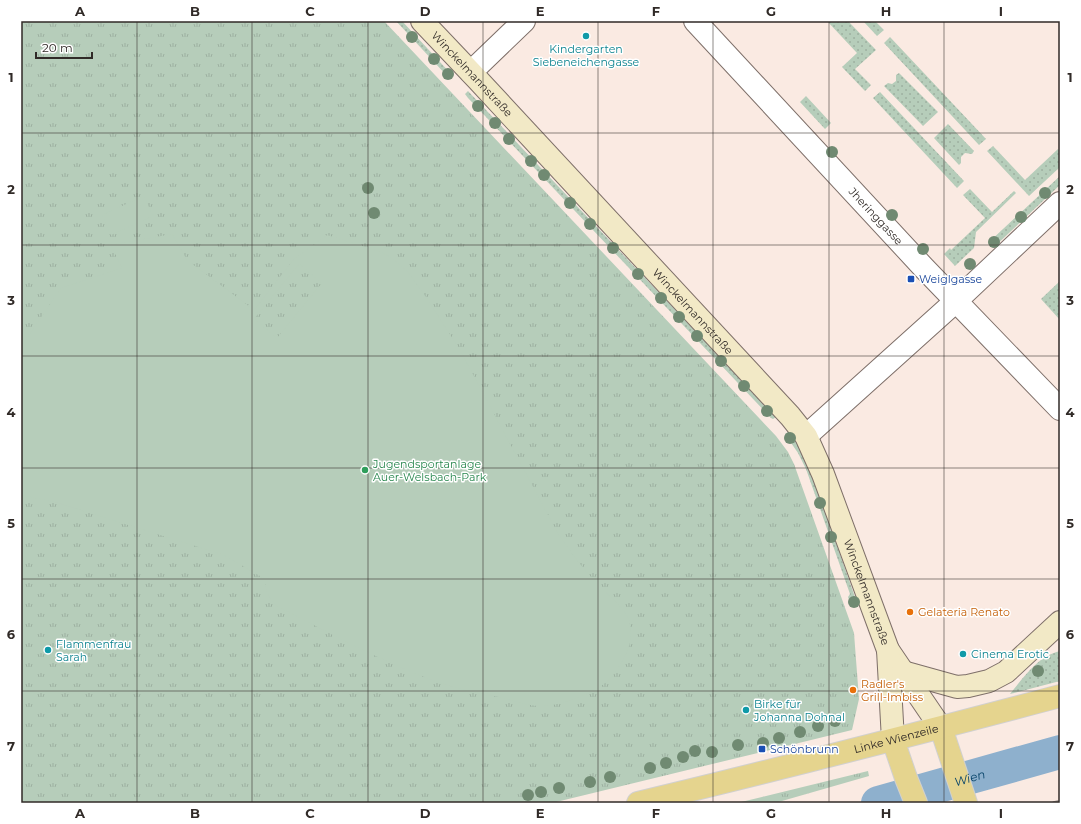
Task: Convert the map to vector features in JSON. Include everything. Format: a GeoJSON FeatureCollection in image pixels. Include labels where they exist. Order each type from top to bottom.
{"type":"FeatureCollection","features":[{"type":"Feature","properties":{"kind":"main road","name":"Winckelmannstraße"},"geometry":{"type":"LineString","coordinates":[[422,21],[780,404],[806,436],[823,474],[888,650],[941,728]]}},
{"type":"Feature","properties":{"kind":"main road"},"geometry":{"type":"LineString","coordinates":[[903,672],[958,687],[988,681],[1006,672],[1060,622]]}},
{"type":"Feature","properties":{"kind":"main road","name":"Winckelmannstraße"},"geometry":{"type":"LineString","coordinates":[[888,650],[892,740]]}},
{"type":"Feature","properties":{"kind":"main road","name":"Linke Wienzeile"},"geometry":{"type":"LineString","coordinates":[[638,803],[941,728],[1060,696]]}},
{"type":"Feature","properties":{"kind":"main road"},"geometry":{"type":"LineString","coordinates":[[941,728],[966,803]]}},
{"type":"Feature","properties":{"kind":"main road"},"geometry":{"type":"LineString","coordinates":[[892,740],[916,803]]}},
{"type":"Feature","properties":{"kind":"street"},"geometry":{"type":"LineString","coordinates":[[471,72],[524,21]]}},
{"type":"Feature","properties":{"kind":"street","name":"Jheringgasse"},"geometry":{"type":"LineString","coordinates":[[695,21],[956,301],[1060,409]]}},
{"type":"Feature","properties":{"kind":"street"},"geometry":{"type":"LineString","coordinates":[[806,436],[956,301],[1060,202]]}},
{"type":"Feature","properties":{"kind":"green space"},"geometry":{"type":"Polygon","coordinates":[[[21,21],[384,21],[776,436],[788,452],[794,464],[854,633],[859,699],[852,730],[552,803],[21,803],[21,21]]]}},
{"type":"Feature","properties":{"kind":"green space"},"geometry":{"type":"Polygon","coordinates":[[[396,21],[402,21],[452,75],[449,78],[448,77],[396,21]]]}},
{"type":"Feature","properties":{"kind":"green space"},"geometry":{"type":"Polygon","coordinates":[[[827,21],[848,21],[876,50],[855,69],[871,85],[865,91],[842,67],[857,53],[827,21]]]}},
{"type":"Feature","properties":{"kind":"green space"},"geometry":{"type":"Polygon","coordinates":[[[863,21],[875,21],[884,30],[877,36],[863,21]]]}},
{"type":"Feature","properties":{"kind":"green space"},"geometry":{"type":"Polygon","coordinates":[[[890,37],[986,139],[979,145],[884,43],[890,37]]]}},
{"type":"Feature","properties":{"kind":"green space"},"geometry":{"type":"Polygon","coordinates":[[[899,73],[938,112],[923,126],[884,86],[888,83],[892,84],[896,81],[896,75],[899,73]]]}},
{"type":"Feature","properties":{"kind":"green space"},"geometry":{"type":"Polygon","coordinates":[[[468,91],[776,417],[773,419],[771,418],[468,98],[465,94],[468,91]]]}},
{"type":"Feature","properties":{"kind":"green space"},"geometry":{"type":"Polygon","coordinates":[[[880,92],[964,181],[957,188],[873,98],[880,92]]]}},
{"type":"Feature","properties":{"kind":"green space"},"geometry":{"type":"Polygon","coordinates":[[[806,96],[831,123],[825,129],[800,102],[806,96]]]}},
{"type":"Feature","properties":{"kind":"green space"},"geometry":{"type":"Polygon","coordinates":[[[948,124],[974,151],[972,154],[965,153],[961,157],[961,163],[959,165],[934,138],[948,124]]]}},
{"type":"Feature","properties":{"kind":"green space"},"geometry":{"type":"Polygon","coordinates":[[[993,146],[1025,180],[1058,149],[1060,151],[1060,167],[1029,196],[987,151],[993,146]]]}},
{"type":"Feature","properties":{"kind":"green space"},"geometry":{"type":"Polygon","coordinates":[[[1060,176],[1060,185],[993,248],[988,243],[1060,176]]]}},
{"type":"Feature","properties":{"kind":"green space"},"geometry":{"type":"Polygon","coordinates":[[[970,189],[992,212],[1014,191],[1016,193],[976,232],[974,248],[955,266],[944,254],[950,248],[951,250],[985,218],[963,195],[970,189]]]}},
{"type":"Feature","properties":{"kind":"green space"},"geometry":{"type":"Polygon","coordinates":[[[144,196],[153,216],[111,235],[102,215],[144,196]]]}},
{"type":"Feature","properties":{"kind":"green space","name":"Jugendsportanlage Auer-Welsbach-Park"},"geometry":{"type":"Polygon","coordinates":[[[172,234],[187,260],[254,310],[294,259],[327,235],[381,252],[392,258],[408,272],[428,300],[461,352],[555,528],[569,550],[597,584],[619,605],[627,615],[631,628],[628,649],[622,662],[607,682],[599,688],[578,698],[546,706],[537,706],[473,692],[432,680],[373,655],[279,607],[268,595],[265,579],[224,555],[55,502],[21,495],[21,347],[61,288],[122,268],[111,245],[172,234]],[[299,264],[254,319],[277,338],[322,283],[299,264]]]}},
{"type":"Feature","properties":{"kind":"green space"},"geometry":{"type":"Polygon","coordinates":[[[1060,281],[1060,320],[1041,299],[1060,281]]]}},
{"type":"Feature","properties":{"kind":"green space"},"geometry":{"type":"Polygon","coordinates":[[[788,432],[799,446],[811,471],[857,606],[851,606],[848,597],[850,594],[806,469],[798,453],[785,434],[788,432]]]}},
{"type":"Feature","properties":{"kind":"green space"},"geometry":{"type":"Polygon","coordinates":[[[1060,651],[1060,681],[1010,694],[1038,662],[1045,657],[1060,651]]]}},
{"type":"Feature","properties":{"kind":"green space"},"geometry":{"type":"Polygon","coordinates":[[[868,771],[869,776],[775,803],[737,803],[868,771]]]}},
{"type":"Feature","properties":{"kind":"waterway","name":"Wien"},"geometry":{"type":"LineString","coordinates":[[878,803],[1060,752]]}},
{"type":"Feature","properties":{"kind":"railway"},"geometry":{"type":"LineString","coordinates":[[1053,803],[1060,801]]}},
{"type":"Feature","properties":{"kind":"place","name":"Kindergarten Siebeneichengasse"},"geometry":{"type":"Point","coordinates":[586,36]}},
{"type":"Feature","properties":{"kind":"place","name":"Weiglgasse"},"geometry":{"type":"Point","coordinates":[911,279]}},
{"type":"Feature","properties":{"kind":"place","name":"Jugendsportanlage Auer-Welsbach-Park"},"geometry":{"type":"Point","coordinates":[365,470]}},
{"type":"Feature","properties":{"kind":"place","name":"Gelateria Renato"},"geometry":{"type":"Point","coordinates":[910,612]}},
{"type":"Feature","properties":{"kind":"place","name":"Flammenfrau Sarah"},"geometry":{"type":"Point","coordinates":[48,650]}},
{"type":"Feature","properties":{"kind":"place","name":"Cinema Erotic"},"geometry":{"type":"Point","coordinates":[963,654]}},
{"type":"Feature","properties":{"kind":"place","name":"Radler's Grill-Imbiss"},"geometry":{"type":"Point","coordinates":[853,690]}},
{"type":"Feature","properties":{"kind":"place","name":"Birke für Johanna Dohnal"},"geometry":{"type":"Point","coordinates":[746,710]}},
{"type":"Feature","properties":{"kind":"place","name":"Schönbrunn"},"geometry":{"type":"Point","coordinates":[762,749]}}]}
